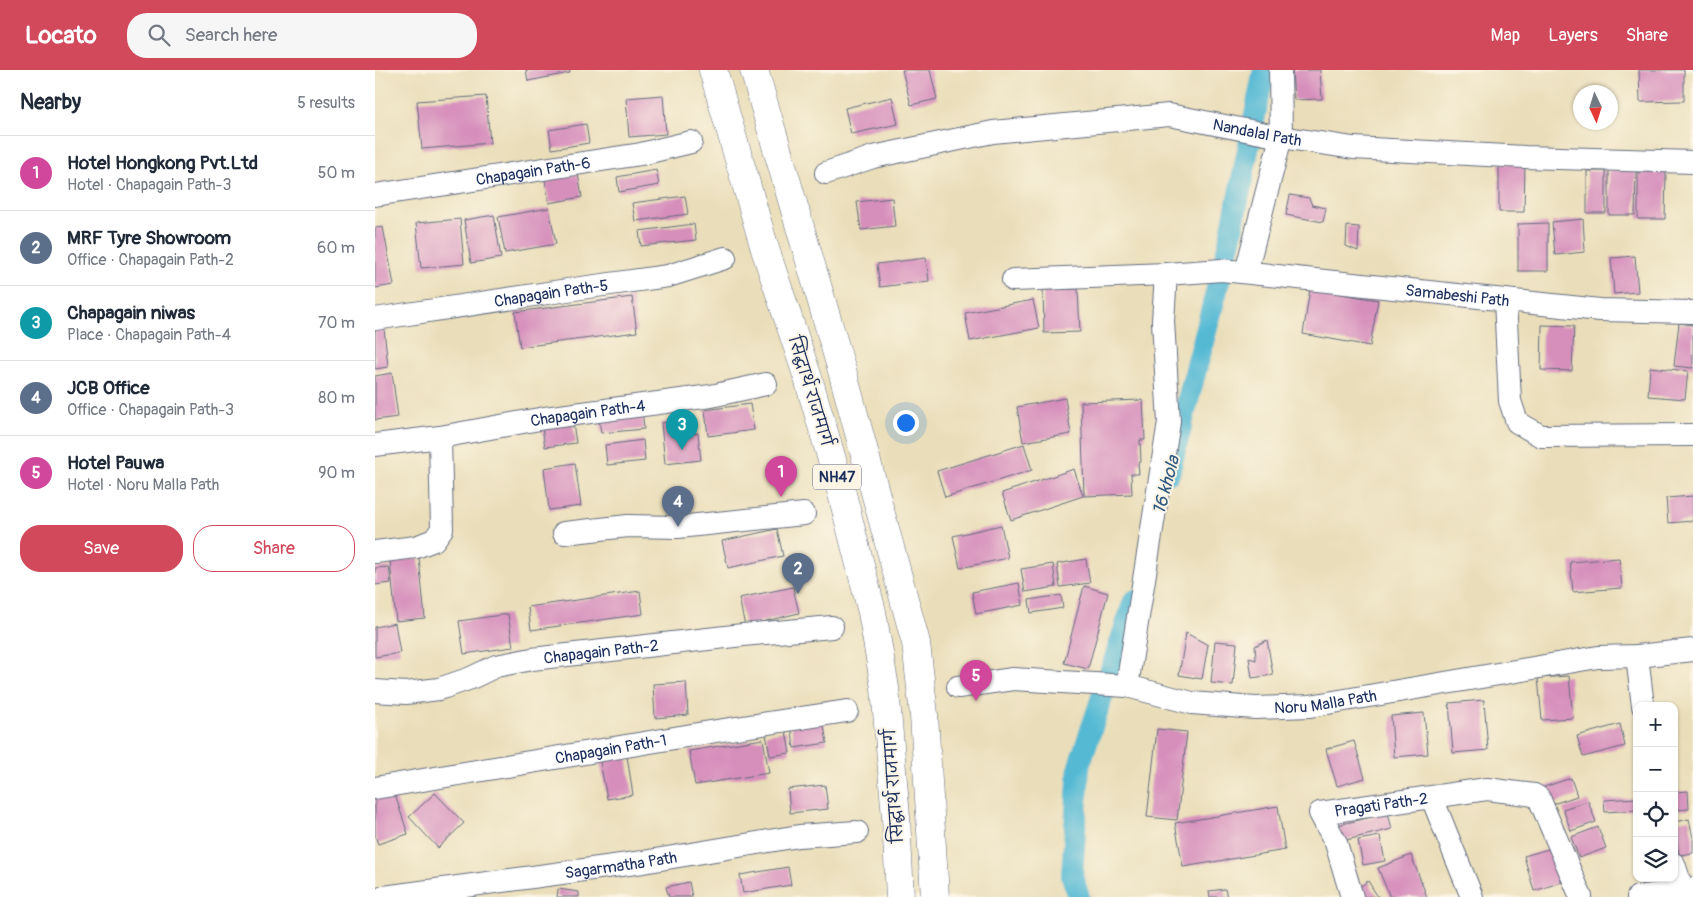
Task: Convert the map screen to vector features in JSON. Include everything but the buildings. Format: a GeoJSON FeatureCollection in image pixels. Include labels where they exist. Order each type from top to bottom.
{"type":"FeatureCollection","features":[{"type":"Feature","properties":{"kind":"highway","name":"सिद्धार्थ राजमार्ग"},"geometry":{"type":"LineString","coordinates":[[713,70],[765,249],[808,378],[842,494],[872,612],[885,688],[896,817],[900,897]]}},
{"type":"Feature","properties":{"kind":"highway","name":"NH47"},"geometry":{"type":"LineString","coordinates":[[754,70],[848,392],[916,643],[924,715],[935,897]]}},
{"type":"Feature","properties":{"kind":"street"},"geometry":{"type":"LineString","coordinates":[[1246,272],[1281,137],[1280,70]]}},
{"type":"Feature","properties":{"kind":"street","name":"Nandalal Path"},"geometry":{"type":"LineString","coordinates":[[826,173],[873,157],[993,132],[1169,114],[1281,137],[1353,148],[1525,157],[1693,162]]}},
{"type":"Feature","properties":{"kind":"street","name":"Chapagain Path-6"},"geometry":{"type":"LineString","coordinates":[[375,195],[641,154],[691,142]]}},
{"type":"Feature","properties":{"kind":"street","name":"Chapagain Path-5"},"geometry":{"type":"LineString","coordinates":[[375,320],[564,290],[668,276],[725,258]]}},
{"type":"Feature","properties":{"kind":"street","name":"Samabeshi Path"},"geometry":{"type":"LineString","coordinates":[[1013,280],[1222,270],[1601,310],[1693,312]]}},
{"type":"Feature","properties":{"kind":"street"},"geometry":{"type":"LineString","coordinates":[[1127,686],[1169,422],[1163,321],[1166,274]]}},
{"type":"Feature","properties":{"kind":"street"},"geometry":{"type":"LineString","coordinates":[[1505,300],[1510,401],[1517,422],[1541,436],[1693,435]]}},
{"type":"Feature","properties":{"kind":"street","name":"Chapagain Path-4"},"geometry":{"type":"LineString","coordinates":[[375,445],[440,437],[545,418],[711,396],[766,384]]}},
{"type":"Feature","properties":{"kind":"street"},"geometry":{"type":"LineString","coordinates":[[375,552],[416,547],[434,540],[442,529],[440,437]]}},
{"type":"Feature","properties":{"kind":"street"},"geometry":{"type":"LineString","coordinates":[[564,533],[628,526],[678,526],[804,514]]}},
{"type":"Feature","properties":{"kind":"street","name":"Chapagain Path-2"},"geometry":{"type":"LineString","coordinates":[[375,691],[406,693],[439,688],[471,678],[496,666],[532,659],[743,635],[832,628]]}},
{"type":"Feature","properties":{"kind":"street","name":"Noru Malla Path"},"geometry":{"type":"LineString","coordinates":[[958,687],[1013,679],[1127,686],[1192,703],[1255,708],[1310,706],[1598,657],[1637,656],[1693,650]]}},
{"type":"Feature","properties":{"kind":"street"},"geometry":{"type":"LineString","coordinates":[[1637,656],[1643,702]]}},
{"type":"Feature","properties":{"kind":"street","name":"Chapagain Path-1"},"geometry":{"type":"LineString","coordinates":[[375,788],[847,711]]}},
{"type":"Feature","properties":{"kind":"street","name":"Pragati Path-2"},"geometry":{"type":"LineString","coordinates":[[1352,897],[1336,843],[1320,813],[1487,789],[1534,795],[1539,798],[1581,897]]}},
{"type":"Feature","properties":{"kind":"street"},"geometry":{"type":"LineString","coordinates":[[1432,798],[1472,897]]}},
{"type":"Feature","properties":{"kind":"street","name":"Sagarmatha Path"},"geometry":{"type":"LineString","coordinates":[[384,897],[643,862],[799,836],[857,832]]}},
{"type":"Feature","properties":{"kind":"street"},"geometry":{"type":"LineString","coordinates":[[1638,897],[1688,890],[1678,871]]}},
{"type":"Feature","properties":{"kind":"waterway","name":"16 khola"},"geometry":{"type":"LineString","coordinates":[[1169,473],[1230,239],[1264,70]]}},
{"type":"Feature","properties":{"kind":"waterway","name":"16 khola"},"geometry":{"type":"LineString","coordinates":[[1079,897],[1072,876],[1079,766],[1134,601]]}},
{"type":"Feature","properties":{"kind":"place","name":"Chapagain niwas"},"geometry":{"type":"Point","coordinates":[682,450]}},
{"type":"Feature","properties":{"kind":"place","name":"Hotel Hongkong Pvt.Ltd"},"geometry":{"type":"Point","coordinates":[781,497]}},
{"type":"Feature","properties":{"kind":"place","name":"JCB Office"},"geometry":{"type":"Point","coordinates":[678,527]}},
{"type":"Feature","properties":{"kind":"place","name":"MRF Tyre Showroom"},"geometry":{"type":"Point","coordinates":[798,594]}},
{"type":"Feature","properties":{"kind":"place","name":"Hotel Pauwa"},"geometry":{"type":"Point","coordinates":[976,701]}}]}
